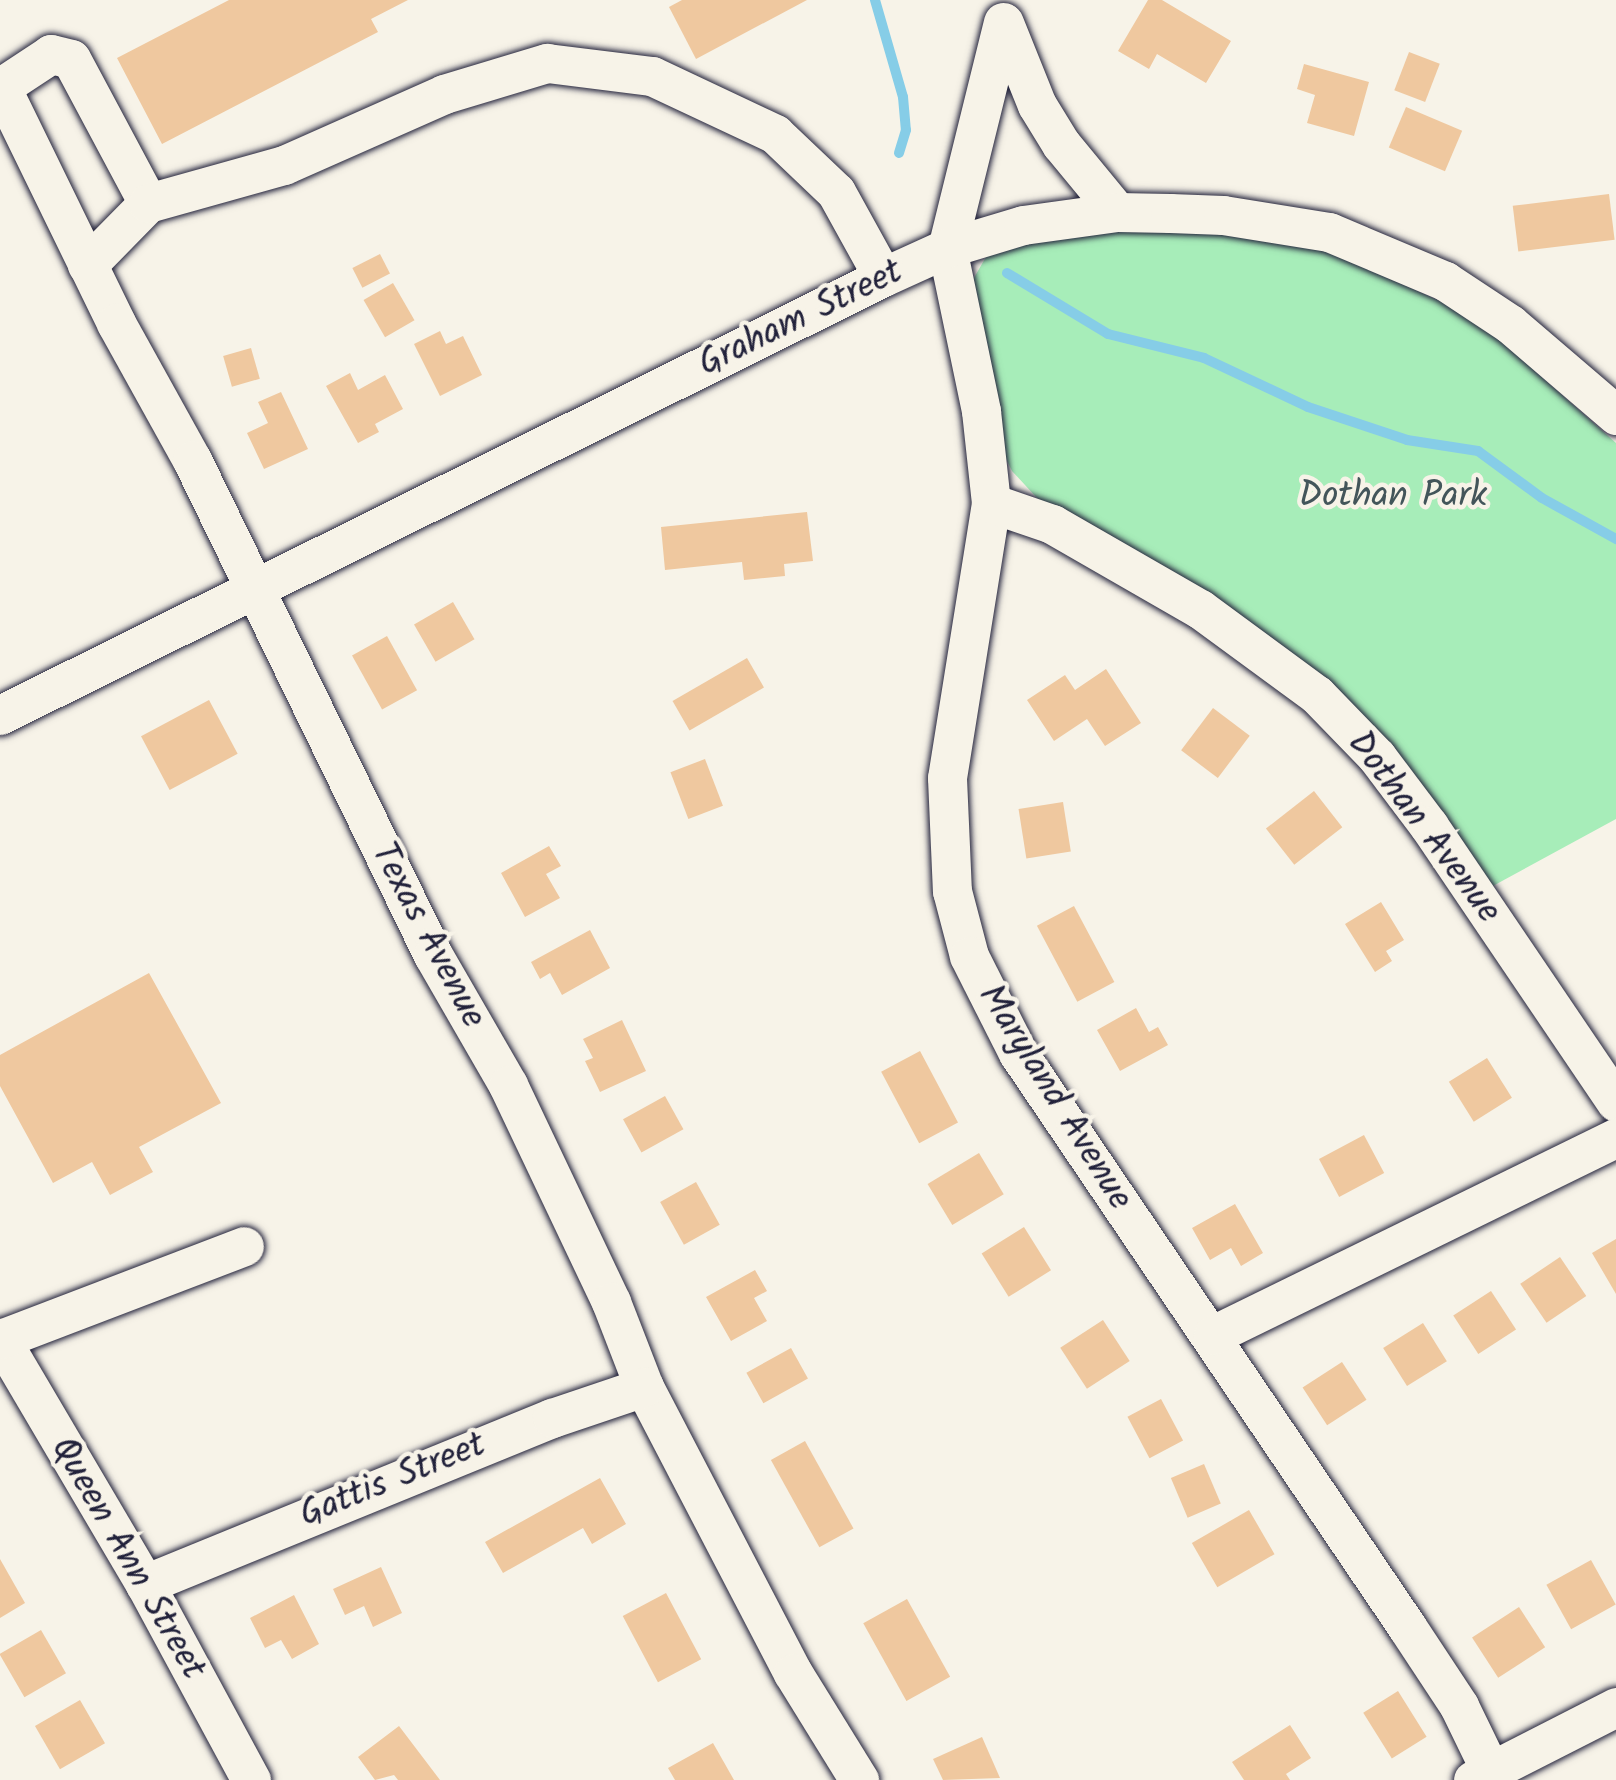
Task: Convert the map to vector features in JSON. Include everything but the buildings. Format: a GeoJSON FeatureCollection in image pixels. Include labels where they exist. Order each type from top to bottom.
{"type":"FeatureCollection","features":[{"type":"Feature","properties":{"kind":"street"},"geometry":{"type":"LineString","coordinates":[[1006,11],[1037,105],[1060,144],[1117,212]]}},
{"type":"Feature","properties":{"kind":"street"},"geometry":{"type":"LineString","coordinates":[[947,248],[1006,11]]}},
{"type":"Feature","properties":{"kind":"street"},"geometry":{"type":"LineString","coordinates":[[1,87],[51,54],[71,58],[148,203]]}},
{"type":"Feature","properties":{"kind":"street"},"geometry":{"type":"LineString","coordinates":[[87,265],[148,203],[284,165],[444,94],[547,63],[652,76],[775,134],[836,191],[883,277]]}},
{"type":"Feature","properties":{"kind":"street","name":"Texas Avenue"},"geometry":{"type":"LineString","coordinates":[[1,87],[87,265],[255,588],[433,955],[508,1085],[611,1303],[644,1388],[793,1673],[859,1780]]}},
{"type":"Feature","properties":{"kind":"street","name":"Graham Street"},"geometry":{"type":"LineString","coordinates":[[0,715],[883,277],[947,248],[1023,225],[1117,212],[1269,221],[1329,232],[1398,256],[1608,391]]}},
{"type":"Feature","properties":{"kind":"street","name":"Maryland Avenue"},"geometry":{"type":"LineString","coordinates":[[947,248],[980,411],[991,503],[947,778],[952,891],[963,934],[986,998],[1018,1053],[1086,1159],[1213,1335],[1459,1706],[1486,1777]]}},
{"type":"Feature","properties":{"kind":"street","name":"Dothan Avenue"},"geometry":{"type":"LineString","coordinates":[[991,503],[1052,524],[1200,609],[1317,694],[1377,757],[1429,826],[1616,1102]]}},
{"type":"Feature","properties":{"kind":"street"},"geometry":{"type":"LineString","coordinates":[[1213,1335],[1616,1138]]}},
{"type":"Feature","properties":{"kind":"street"},"geometry":{"type":"LineString","coordinates":[[0,1339],[244,1246]]}},
{"type":"Feature","properties":{"kind":"street","name":"Queen Ann Street"},"geometry":{"type":"LineString","coordinates":[[0,1339],[145,1584],[251,1780]]}},
{"type":"Feature","properties":{"kind":"street","name":"Gattis Street"},"geometry":{"type":"LineString","coordinates":[[145,1584],[551,1418],[644,1388]]}},
{"type":"Feature","properties":{"kind":"street"},"geometry":{"type":"LineString","coordinates":[[1486,1777],[1616,1707]]}},
{"type":"Feature","properties":{"kind":"green space","name":"Dothan Park"},"geometry":{"type":"Polygon","coordinates":[[[1197,228],[1282,239],[1335,254],[1473,316],[1616,443],[1616,819],[1491,887],[1413,786],[1037,498],[1012,471],[998,443],[971,283],[990,250],[1117,229],[1197,228]]]}},
{"type":"Feature","properties":{"kind":"waterway"},"geometry":{"type":"LineString","coordinates":[[875,0],[903,97],[906,130],[899,153]]}},
{"type":"Feature","properties":{"kind":"waterway"},"geometry":{"type":"LineString","coordinates":[[1007,273],[1108,334],[1204,358],[1308,407],[1407,440],[1478,451],[1542,498],[1616,539]]}}]}
